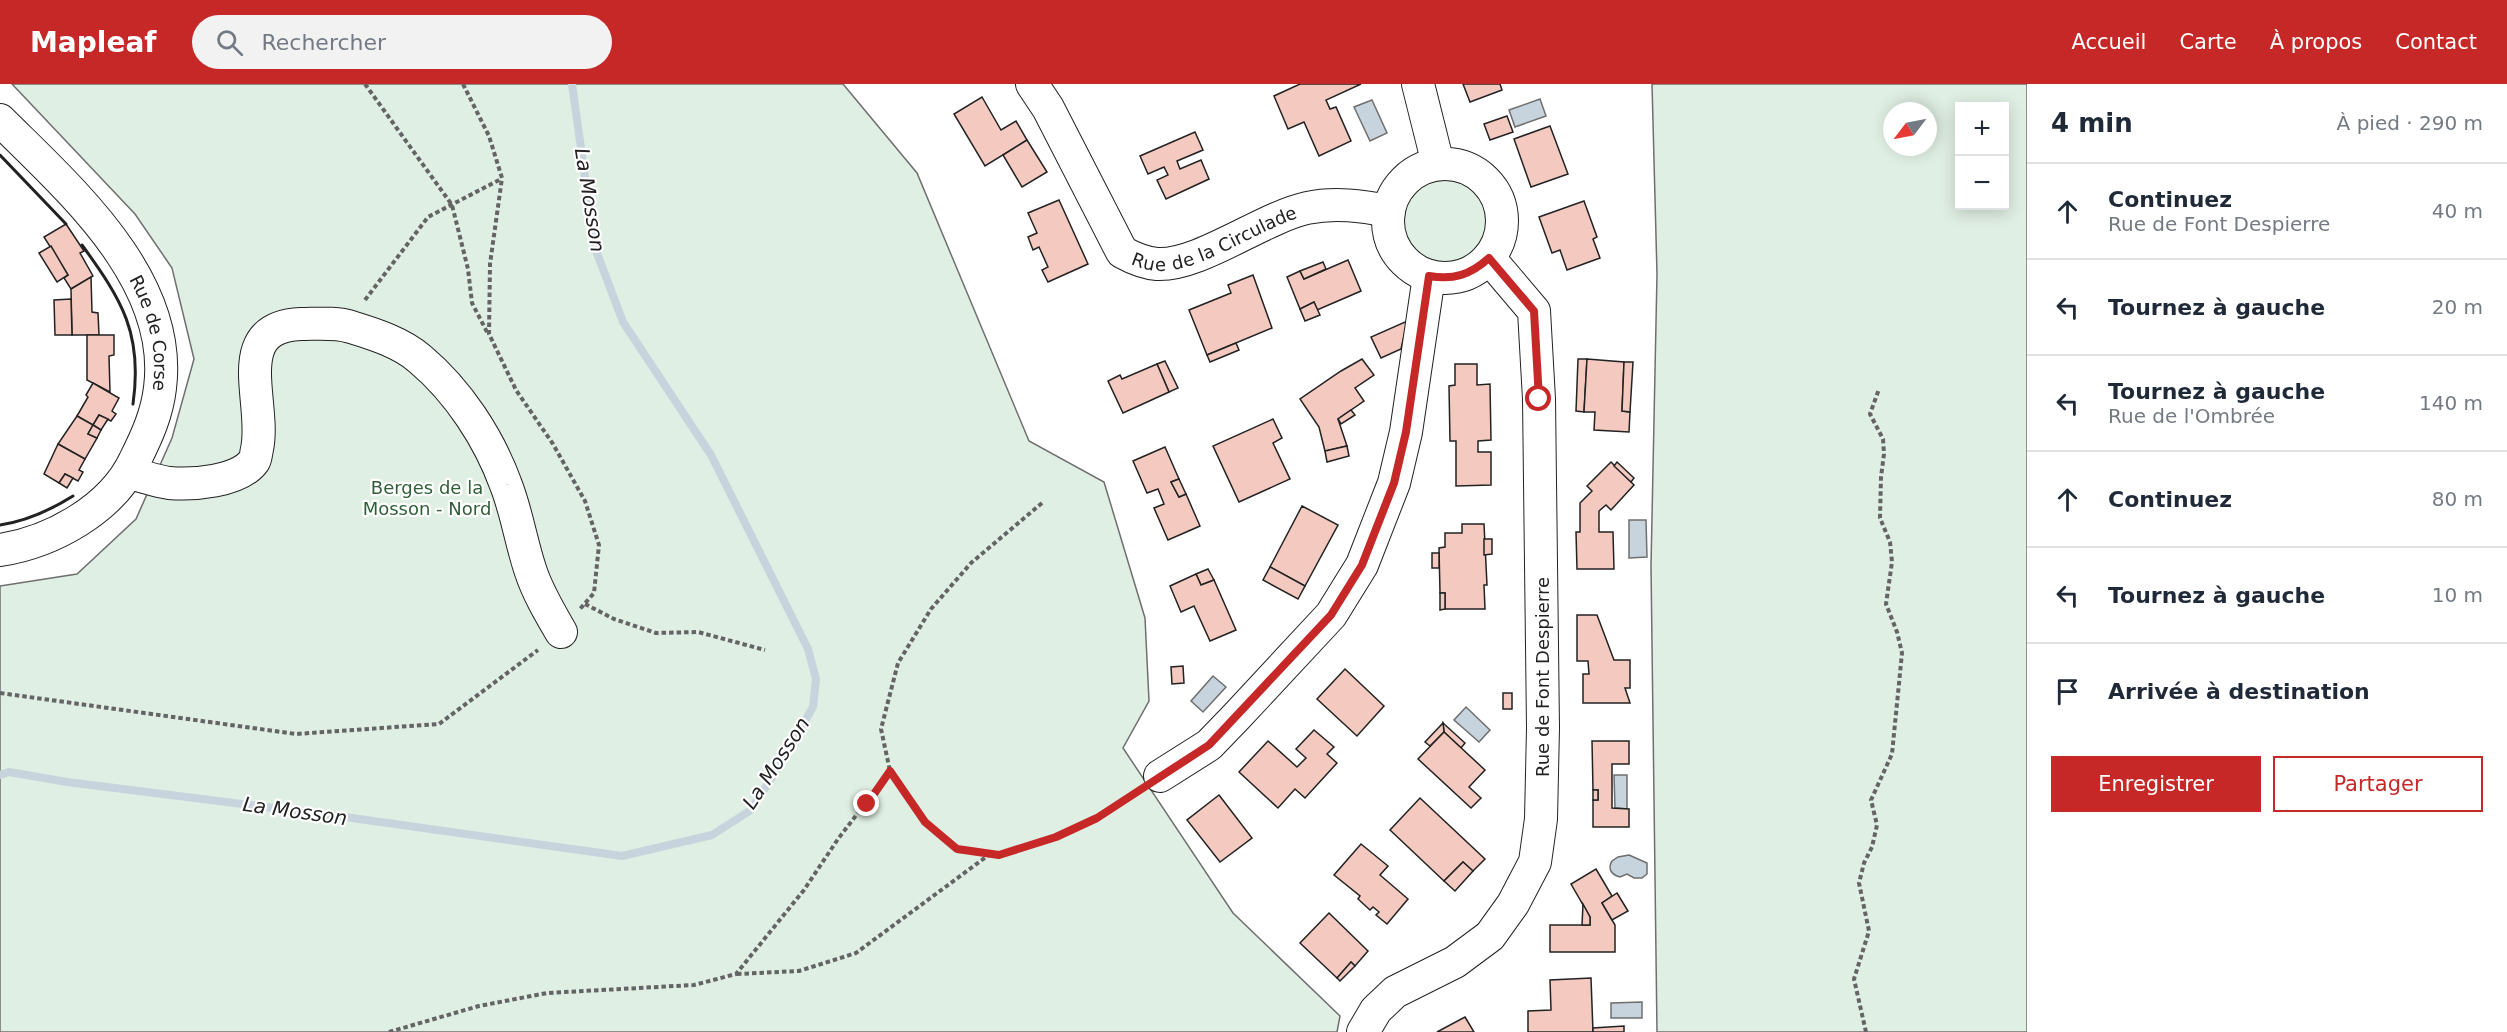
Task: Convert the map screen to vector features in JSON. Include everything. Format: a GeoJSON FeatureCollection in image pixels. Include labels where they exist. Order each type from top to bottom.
{"type":"FeatureCollection","features":[{"type":"Feature","properties":{"kind":"street","name":"Rue de la Circulade"},"geometry":{"type":"LineString","coordinates":[[1032,84],[1054,119],[1122,252],[1140,261],[1158,264],[1183,261],[1305,208],[1329,205],[1389,211]]}},
{"type":"Feature","properties":{"kind":"street"},"geometry":{"type":"LineString","coordinates":[[1418,84],[1438,164]]}},
{"type":"Feature","properties":{"kind":"street","name":"Rue de Corse"},"geometry":{"type":"LineString","coordinates":[[0,120],[89,211],[125,258],[149,306],[160,347],[161,386],[152,425],[129,473],[93,511],[40,540],[0,550]]}},
{"type":"Feature","properties":{"kind":"street"},"geometry":{"type":"LineString","coordinates":[[1438,164],[1458,165],[1476,173],[1490,186],[1500,203],[1502,223],[1499,242],[1489,258],[1476,269],[1461,276],[1445,279],[1429,276],[1414,269],[1401,258],[1391,235],[1389,211],[1395,194],[1406,180],[1421,169],[1438,164]]}},
{"type":"Feature","properties":{"kind":"street","name":"Rue de Font Despierre"},"geometry":{"type":"LineString","coordinates":[[1363,1032],[1376,1010],[1395,992],[1455,962],[1490,936],[1513,904],[1535,862],[1541,819],[1543,728],[1539,399],[1534,311],[1489,258]]}},
{"type":"Feature","properties":{"kind":"street"},"geometry":{"type":"LineString","coordinates":[[1160,776],[1209,745],[1216,738],[1331,615],[1362,565],[1394,483],[1406,432],[1429,276]]}},
{"type":"Feature","properties":{"kind":"street"},"geometry":{"type":"LineString","coordinates":[[129,473],[167,483],[191,484],[222,479],[243,471],[255,460],[260,437],[255,369],[257,351],[262,339],[275,330],[288,325],[348,326],[386,339],[419,357],[466,410],[489,448],[506,483],[530,570],[561,633]]}},
{"type":"Feature","properties":{"kind":"path"},"geometry":{"type":"LineString","coordinates":[[0,693],[296,734],[439,724],[561,633],[594,593],[599,545],[585,501],[553,444],[516,390],[472,303],[468,269],[452,205],[365,84]]}},
{"type":"Feature","properties":{"kind":"path"},"geometry":{"type":"LineString","coordinates":[[463,84],[489,136],[502,178],[490,264],[489,334]]}},
{"type":"Feature","properties":{"kind":"path"},"geometry":{"type":"LineString","coordinates":[[348,326],[376,284],[428,217],[502,178]]}},
{"type":"Feature","properties":{"kind":"path"},"geometry":{"type":"LineString","coordinates":[[1866,1032],[1854,979],[1869,931],[1859,884],[1877,825],[1871,800],[1892,754],[1902,652],[1886,604],[1892,562],[1890,542],[1880,518],[1883,439],[1870,414],[1879,388]]}},
{"type":"Feature","properties":{"kind":"path"},"geometry":{"type":"LineString","coordinates":[[1042,503],[971,563],[931,609],[898,663],[881,729],[890,771],[925,822],[957,849],[999,855],[1056,837],[1097,818],[1160,776]]}},
{"type":"Feature","properties":{"kind":"path"},"geometry":{"type":"LineString","coordinates":[[585,604],[614,619],[657,633],[698,632],[765,650]]}},
{"type":"Feature","properties":{"kind":"path"},"geometry":{"type":"LineString","coordinates":[[736,974],[804,890],[838,839],[890,771]]}},
{"type":"Feature","properties":{"kind":"path"},"geometry":{"type":"LineString","coordinates":[[389,1032],[479,1006],[547,993],[694,985],[736,974],[799,971],[856,953],[990,854]]}},
{"type":"Feature","properties":{"kind":"green space","name":"Berges de la Mosson - Nord"},"geometry":{"type":"Polygon","coordinates":[[[12,84],[843,84],[917,173],[1029,441],[1104,482],[1145,618],[1149,701],[1123,748],[1233,913],[1340,1016],[1337,1032],[0,1032],[0,586],[77,574],[136,519],[172,438],[194,359],[172,268],[135,214],[12,84]]]}},
{"type":"Feature","properties":{"kind":"green space"},"geometry":{"type":"Polygon","coordinates":[[[1652,84],[2027,84],[2027,1032],[1657,1032],[1651,566],[1657,274],[1652,84]]]}},
{"type":"Feature","properties":{"kind":"green space"},"geometry":{"type":"Polygon","coordinates":[[[1445,180],[1468,187],[1480,199],[1487,222],[1480,245],[1468,257],[1445,264],[1422,257],[1410,245],[1403,222],[1410,199],[1422,187],[1445,180]]]}},
{"type":"Feature","properties":{"kind":"shaded area"},"geometry":{"type":"Polygon","coordinates":[[[1540,99],[1546,116],[1515,127],[1509,110],[1540,99]]]}},
{"type":"Feature","properties":{"kind":"shaded area"},"geometry":{"type":"Polygon","coordinates":[[[1372,100],[1387,133],[1370,141],[1354,107],[1372,100]]]}},
{"type":"Feature","properties":{"kind":"shaded area"},"geometry":{"type":"Polygon","coordinates":[[[1629,520],[1646,520],[1647,557],[1629,558],[1629,520]]]}},
{"type":"Feature","properties":{"kind":"shaded area"},"geometry":{"type":"Polygon","coordinates":[[[1213,676],[1226,687],[1203,712],[1191,701],[1213,676]]]}},
{"type":"Feature","properties":{"kind":"shaded area"},"geometry":{"type":"Polygon","coordinates":[[[1466,707],[1490,730],[1479,742],[1454,720],[1466,707]]]}},
{"type":"Feature","properties":{"kind":"shaded area"},"geometry":{"type":"Polygon","coordinates":[[[1614,775],[1627,775],[1627,809],[1615,808],[1614,775]]]}},
{"type":"Feature","properties":{"kind":"shaded area"},"geometry":{"type":"Polygon","coordinates":[[[1629,855],[1647,863],[1647,874],[1642,878],[1634,878],[1627,874],[1620,877],[1611,871],[1612,861],[1629,855]]]}},
{"type":"Feature","properties":{"kind":"shaded area"},"geometry":{"type":"Polygon","coordinates":[[[1642,1002],[1642,1018],[1611,1018],[1611,1003],[1642,1002]]]}},
{"type":"Feature","properties":{"kind":"building"},"geometry":{"type":"Polygon","coordinates":[[[1300,84],[1361,84],[1326,100],[1330,109],[1336,107],[1351,141],[1319,156],[1304,122],[1288,129],[1274,96],[1300,84]]]}},
{"type":"Feature","properties":{"kind":"building"},"geometry":{"type":"Polygon","coordinates":[[[1463,84],[1500,84],[1502,90],[1470,102],[1463,84]]]}},
{"type":"Feature","properties":{"kind":"building"},"geometry":{"type":"Polygon","coordinates":[[[982,97],[1001,130],[1016,121],[1027,140],[985,166],[954,114],[982,97]]]}},
{"type":"Feature","properties":{"kind":"building"},"geometry":{"type":"Polygon","coordinates":[[[1507,116],[1513,132],[1490,140],[1484,124],[1507,116]]]}},
{"type":"Feature","properties":{"kind":"building"},"geometry":{"type":"Polygon","coordinates":[[[1550,126],[1568,174],[1531,187],[1514,139],[1550,126]]]}},
{"type":"Feature","properties":{"kind":"building"},"geometry":{"type":"Polygon","coordinates":[[[1195,132],[1203,150],[1177,161],[1180,169],[1201,160],[1209,179],[1166,199],[1157,180],[1168,175],[1164,167],[1148,174],[1140,156],[1195,132]]]}},
{"type":"Feature","properties":{"kind":"building"},"geometry":{"type":"Polygon","coordinates":[[[1027,140],[1047,172],[1022,187],[1003,155],[1027,140]]]}},
{"type":"Feature","properties":{"kind":"building"},"geometry":{"type":"Polygon","coordinates":[[[1059,200],[1088,264],[1048,282],[1042,270],[1048,267],[1039,247],[1033,250],[1028,237],[1037,233],[1028,213],[1059,200]]]}},
{"type":"Feature","properties":{"kind":"building"},"geometry":{"type":"Polygon","coordinates":[[[1584,201],[1597,237],[1593,239],[1600,258],[1567,270],[1560,250],[1552,253],[1539,217],[1584,201]]]}},
{"type":"Feature","properties":{"kind":"building"},"geometry":{"type":"Polygon","coordinates":[[[66,224],[84,251],[80,253],[93,276],[71,289],[64,278],[68,275],[44,237],[66,224]]]}},
{"type":"Feature","properties":{"kind":"building"},"geometry":{"type":"Polygon","coordinates":[[[51,246],[68,275],[57,282],[39,253],[51,246]]]}},
{"type":"Feature","properties":{"kind":"building"},"geometry":{"type":"Polygon","coordinates":[[[1348,260],[1361,291],[1317,310],[1314,302],[1300,309],[1287,277],[1300,271],[1304,279],[1348,260]]]}},
{"type":"Feature","properties":{"kind":"building"},"geometry":{"type":"Polygon","coordinates":[[[1323,262],[1326,269],[1304,279],[1300,271],[1323,262]]]}},
{"type":"Feature","properties":{"kind":"building"},"geometry":{"type":"Polygon","coordinates":[[[1253,275],[1272,328],[1207,355],[1189,310],[1231,293],[1228,285],[1253,275]]]}},
{"type":"Feature","properties":{"kind":"building"},"geometry":{"type":"Polygon","coordinates":[[[91,277],[92,312],[98,313],[99,335],[72,335],[71,289],[91,277]]]}},
{"type":"Feature","properties":{"kind":"building"},"geometry":{"type":"Polygon","coordinates":[[[71,299],[72,335],[55,335],[54,300],[71,299]]]}},
{"type":"Feature","properties":{"kind":"building"},"geometry":{"type":"Polygon","coordinates":[[[1314,302],[1320,315],[1305,321],[1300,309],[1314,302]]]}},
{"type":"Feature","properties":{"kind":"building"},"geometry":{"type":"Polygon","coordinates":[[[1407,323],[1401,349],[1381,358],[1371,337],[1407,323]]]}},
{"type":"Feature","properties":{"kind":"building"},"geometry":{"type":"Polygon","coordinates":[[[87,335],[114,335],[114,355],[109,356],[110,392],[87,380],[87,335]]]}},
{"type":"Feature","properties":{"kind":"building"},"geometry":{"type":"Polygon","coordinates":[[[1236,343],[1239,350],[1210,362],[1207,355],[1236,343]]]}},
{"type":"Feature","properties":{"kind":"building"},"geometry":{"type":"Polygon","coordinates":[[[1362,359],[1374,375],[1355,388],[1364,401],[1338,419],[1347,446],[1325,451],[1319,427],[1300,399],[1362,359]]]}},
{"type":"Feature","properties":{"kind":"building"},"geometry":{"type":"Polygon","coordinates":[[[1578,359],[1587,359],[1584,412],[1576,411],[1578,359]]]}},
{"type":"Feature","properties":{"kind":"building"},"geometry":{"type":"Polygon","coordinates":[[[1587,359],[1624,362],[1622,411],[1630,412],[1629,432],[1594,430],[1595,412],[1584,412],[1587,359]]]}},
{"type":"Feature","properties":{"kind":"building"},"geometry":{"type":"Polygon","coordinates":[[[1165,361],[1178,388],[1169,392],[1157,364],[1165,361]]]}},
{"type":"Feature","properties":{"kind":"building"},"geometry":{"type":"Polygon","coordinates":[[[1624,362],[1633,362],[1630,412],[1622,411],[1624,362]]]}},
{"type":"Feature","properties":{"kind":"building"},"geometry":{"type":"Polygon","coordinates":[[[1157,364],[1169,392],[1123,413],[1108,381],[1120,375],[1122,379],[1157,364]]]}},
{"type":"Feature","properties":{"kind":"building"},"geometry":{"type":"Polygon","coordinates":[[[1455,364],[1477,364],[1477,385],[1490,384],[1491,440],[1478,441],[1478,452],[1491,452],[1491,485],[1456,486],[1456,441],[1450,441],[1449,386],[1455,385],[1455,364]]]}},
{"type":"Feature","properties":{"kind":"building"},"geometry":{"type":"Polygon","coordinates":[[[93,383],[119,398],[112,411],[116,414],[111,421],[99,415],[93,425],[77,416],[93,383]]]}},
{"type":"Feature","properties":{"kind":"building"},"geometry":{"type":"Polygon","coordinates":[[[1351,410],[1355,415],[1341,424],[1338,419],[1351,410]]]}},
{"type":"Feature","properties":{"kind":"building"},"geometry":{"type":"Polygon","coordinates":[[[99,415],[108,419],[101,430],[93,425],[99,415]]]}},
{"type":"Feature","properties":{"kind":"building"},"geometry":{"type":"Polygon","coordinates":[[[77,416],[93,425],[88,434],[97,438],[85,459],[58,444],[77,416]]]}},
{"type":"Feature","properties":{"kind":"building"},"geometry":{"type":"Polygon","coordinates":[[[1273,419],[1282,438],[1273,443],[1290,479],[1239,502],[1213,446],[1273,419]]]}},
{"type":"Feature","properties":{"kind":"building"},"geometry":{"type":"Polygon","coordinates":[[[93,425],[101,430],[97,438],[88,434],[93,425]]]}},
{"type":"Feature","properties":{"kind":"building"},"geometry":{"type":"Polygon","coordinates":[[[58,444],[85,459],[79,470],[83,472],[78,481],[65,474],[59,483],[44,474],[58,444]]]}},
{"type":"Feature","properties":{"kind":"building"},"geometry":{"type":"Polygon","coordinates":[[[1347,446],[1349,456],[1327,462],[1325,451],[1347,446]]]}},
{"type":"Feature","properties":{"kind":"building"},"geometry":{"type":"Polygon","coordinates":[[[1165,447],[1179,479],[1171,482],[1179,497],[1186,494],[1200,526],[1168,540],[1154,508],[1164,504],[1158,489],[1147,493],[1133,461],[1165,447]]]}},
{"type":"Feature","properties":{"kind":"building"},"geometry":{"type":"Polygon","coordinates":[[[1611,462],[1634,485],[1611,510],[1606,505],[1599,511],[1599,532],[1613,532],[1614,569],[1577,569],[1576,532],[1580,532],[1580,503],[1592,491],[1587,486],[1611,462]]]}},
{"type":"Feature","properties":{"kind":"building"},"geometry":{"type":"Polygon","coordinates":[[[1617,462],[1634,478],[1631,482],[1614,466],[1617,462]]]}},
{"type":"Feature","properties":{"kind":"building"},"geometry":{"type":"Polygon","coordinates":[[[65,474],[73,478],[67,488],[59,483],[65,474]]]}},
{"type":"Feature","properties":{"kind":"building"},"geometry":{"type":"Polygon","coordinates":[[[1179,479],[1186,494],[1179,497],[1171,482],[1179,479]]]}},
{"type":"Feature","properties":{"kind":"building"},"geometry":{"type":"Polygon","coordinates":[[[1302,506],[1338,525],[1305,586],[1270,567],[1302,506]]]}},
{"type":"Feature","properties":{"kind":"building"},"geometry":{"type":"Polygon","coordinates":[[[1462,524],[1484,524],[1487,585],[1484,585],[1485,609],[1445,609],[1445,593],[1440,593],[1439,548],[1445,547],[1445,533],[1462,533],[1462,524]]]}},
{"type":"Feature","properties":{"kind":"building"},"geometry":{"type":"Polygon","coordinates":[[[1484,539],[1492,539],[1492,554],[1484,555],[1484,539]]]}},
{"type":"Feature","properties":{"kind":"building"},"geometry":{"type":"Polygon","coordinates":[[[1432,553],[1439,553],[1439,568],[1432,568],[1432,553]]]}},
{"type":"Feature","properties":{"kind":"building"},"geometry":{"type":"Polygon","coordinates":[[[1270,567],[1305,586],[1298,599],[1263,580],[1270,567]]]}},
{"type":"Feature","properties":{"kind":"building"},"geometry":{"type":"Polygon","coordinates":[[[1208,569],[1214,580],[1201,585],[1196,574],[1208,569]]]}},
{"type":"Feature","properties":{"kind":"building"},"geometry":{"type":"Polygon","coordinates":[[[1196,574],[1201,585],[1214,580],[1236,630],[1210,641],[1194,606],[1181,612],[1170,586],[1196,574]]]}},
{"type":"Feature","properties":{"kind":"building"},"geometry":{"type":"Polygon","coordinates":[[[1440,593],[1445,593],[1445,609],[1440,610],[1440,593]]]}},
{"type":"Feature","properties":{"kind":"building"},"geometry":{"type":"Polygon","coordinates":[[[1577,615],[1597,615],[1614,660],[1630,660],[1630,688],[1625,688],[1630,703],[1583,703],[1583,674],[1589,674],[1588,661],[1577,661],[1577,615]]]}},
{"type":"Feature","properties":{"kind":"building"},"geometry":{"type":"Polygon","coordinates":[[[1183,666],[1184,683],[1172,684],[1171,667],[1183,666]]]}},
{"type":"Feature","properties":{"kind":"building"},"geometry":{"type":"Polygon","coordinates":[[[1345,669],[1384,706],[1357,736],[1317,699],[1345,669]]]}},
{"type":"Feature","properties":{"kind":"building"},"geometry":{"type":"Polygon","coordinates":[[[1503,693],[1512,693],[1512,709],[1503,709],[1503,693]]]}},
{"type":"Feature","properties":{"kind":"building"},"geometry":{"type":"Polygon","coordinates":[[[1443,723],[1465,743],[1461,748],[1444,732],[1443,723]]]}},
{"type":"Feature","properties":{"kind":"building"},"geometry":{"type":"Polygon","coordinates":[[[1443,723],[1444,732],[1430,746],[1425,742],[1443,723]]]}},
{"type":"Feature","properties":{"kind":"building"},"geometry":{"type":"Polygon","coordinates":[[[1314,730],[1334,747],[1327,754],[1337,763],[1305,798],[1295,789],[1278,808],[1239,772],[1268,741],[1297,767],[1306,758],[1296,749],[1314,730]]]}},
{"type":"Feature","properties":{"kind":"building"},"geometry":{"type":"Polygon","coordinates":[[[1444,732],[1485,770],[1469,787],[1481,798],[1471,808],[1418,759],[1444,732]]]}},
{"type":"Feature","properties":{"kind":"building"},"geometry":{"type":"Polygon","coordinates":[[[1592,741],[1629,741],[1629,764],[1612,764],[1612,808],[1629,809],[1629,827],[1593,827],[1593,800],[1598,800],[1598,790],[1593,790],[1592,741]]]}},
{"type":"Feature","properties":{"kind":"building"},"geometry":{"type":"Polygon","coordinates":[[[1593,790],[1598,790],[1598,800],[1593,800],[1593,790]]]}},
{"type":"Feature","properties":{"kind":"building"},"geometry":{"type":"Polygon","coordinates":[[[1219,795],[1252,838],[1220,862],[1187,820],[1219,795]]]}},
{"type":"Feature","properties":{"kind":"building"},"geometry":{"type":"Polygon","coordinates":[[[1420,798],[1485,859],[1473,871],[1463,862],[1444,881],[1390,830],[1420,798]]]}},
{"type":"Feature","properties":{"kind":"building"},"geometry":{"type":"Polygon","coordinates":[[[1361,844],[1388,866],[1380,875],[1408,899],[1387,924],[1376,915],[1379,912],[1373,907],[1370,910],[1358,899],[1360,896],[1334,875],[1361,844]]]}},
{"type":"Feature","properties":{"kind":"building"},"geometry":{"type":"Polygon","coordinates":[[[1463,862],[1473,871],[1455,891],[1444,881],[1463,862]]]}},
{"type":"Feature","properties":{"kind":"building"},"geometry":{"type":"Polygon","coordinates":[[[1596,869],[1612,896],[1602,903],[1615,925],[1615,952],[1550,952],[1550,925],[1590,925],[1590,917],[1571,884],[1596,869]]]}},
{"type":"Feature","properties":{"kind":"building"},"geometry":{"type":"Polygon","coordinates":[[[1617,893],[1628,911],[1612,920],[1602,903],[1617,893]]]}},
{"type":"Feature","properties":{"kind":"building"},"geometry":{"type":"Polygon","coordinates":[[[1583,904],[1590,917],[1590,925],[1582,925],[1583,904]]]}},
{"type":"Feature","properties":{"kind":"building"},"geometry":{"type":"Polygon","coordinates":[[[1329,913],[1368,951],[1355,966],[1351,962],[1337,978],[1300,943],[1329,913]]]}},
{"type":"Feature","properties":{"kind":"building"},"geometry":{"type":"Polygon","coordinates":[[[1351,962],[1355,966],[1340,981],[1337,978],[1351,962]]]}},
{"type":"Feature","properties":{"kind":"building"},"geometry":{"type":"Polygon","coordinates":[[[1591,978],[1593,1032],[1528,1032],[1528,1011],[1551,1010],[1550,980],[1591,978]]]}},
{"type":"Feature","properties":{"kind":"building"},"geometry":{"type":"Polygon","coordinates":[[[1465,1017],[1474,1032],[1437,1032],[1465,1017]]]}},
{"type":"Feature","properties":{"kind":"building"},"geometry":{"type":"Polygon","coordinates":[[[1624,1026],[1624,1032],[1593,1032],[1593,1028],[1624,1026]]]}},
{"type":"Feature","properties":{"kind":"waterway","name":"La Mosson"},"geometry":{"type":"LineString","coordinates":[[0,775],[9,772],[67,782],[345,817],[622,856],[712,835],[751,810],[813,707],[816,679],[808,649],[711,455],[623,322],[595,248],[572,84]]}},
{"type":"Feature","properties":{"kind":"wall"},"geometry":{"type":"LineString","coordinates":[[0,155],[66,224]]}},
{"type":"Feature","properties":{"kind":"wall"},"geometry":{"type":"LineString","coordinates":[[82,245],[118,301],[132,337],[135,357],[133,404]]}},
{"type":"Feature","properties":{"kind":"wall"},"geometry":{"type":"LineString","coordinates":[[0,525],[38,515],[73,496]]}},
{"type":"Feature","properties":{"kind":"route"},"geometry":{"type":"LineString","coordinates":[[867,804],[890,771],[925,822],[957,849],[999,855],[1056,837],[1097,818],[1209,745],[1331,615],[1362,565],[1394,483],[1406,432],[1429,276],[1445,279],[1461,276],[1476,269],[1489,258],[1534,311],[1539,399]]}}]}
